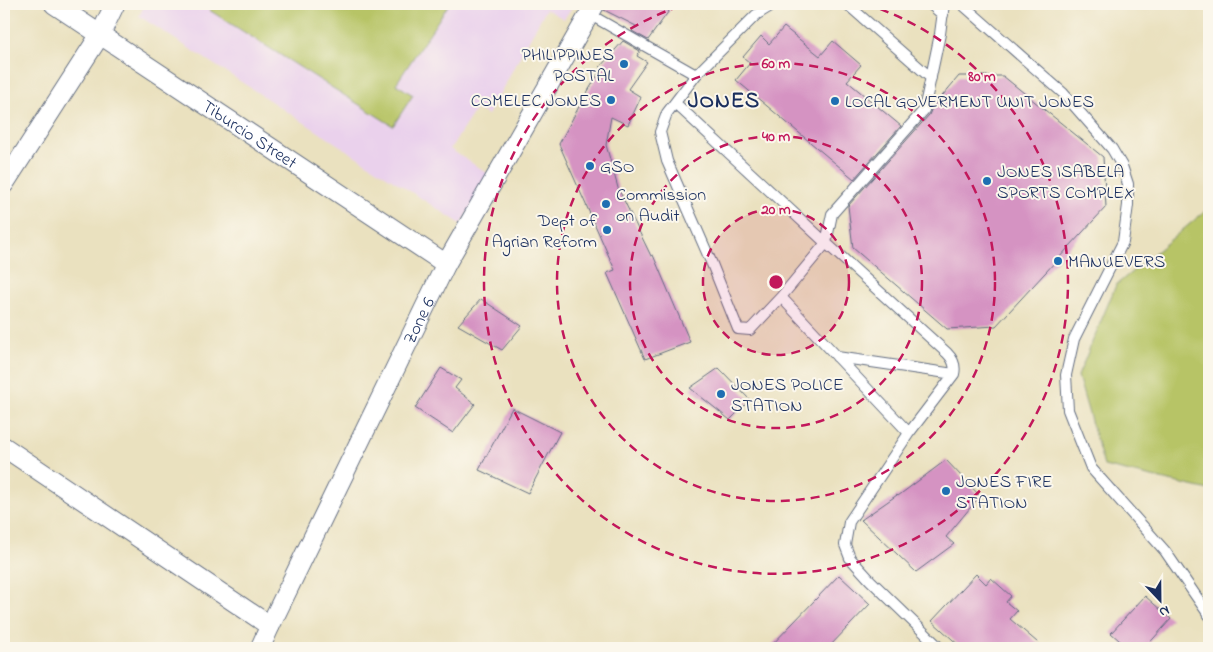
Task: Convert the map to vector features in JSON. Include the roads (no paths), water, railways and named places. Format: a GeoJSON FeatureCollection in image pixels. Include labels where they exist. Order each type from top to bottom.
{"type":"FeatureCollection","features":[{"type":"Feature","properties":{"kind":"street","name":"Tiburcio Street"},"geometry":{"type":"LineString","coordinates":[[54,4],[446,264]]}},
{"type":"Feature","properties":{"kind":"street"},"geometry":{"type":"LineString","coordinates":[[4,184],[100,35],[116,4]]}},
{"type":"Feature","properties":{"kind":"street","name":"Zone 6"},"geometry":{"type":"LineString","coordinates":[[260,648],[446,264],[592,9]]}},
{"type":"Feature","properties":{"kind":"street"},"geometry":{"type":"LineString","coordinates":[[4,447],[270,626]]}},
{"type":"Feature","properties":{"kind":"lane"},"geometry":{"type":"LineString","coordinates":[[774,4],[756,15],[696,75],[667,113],[660,132],[667,161],[738,329],[750,330],[781,297],[826,243],[832,214],[924,110],[940,34],[944,4]]}},
{"type":"Feature","properties":{"kind":"lane"},"geometry":{"type":"LineString","coordinates":[[847,4],[931,78]]}},
{"type":"Feature","properties":{"kind":"lane"},"geometry":{"type":"LineString","coordinates":[[930,4],[942,15]]}},
{"type":"Feature","properties":{"kind":"lane"},"geometry":{"type":"LineString","coordinates":[[962,4],[1063,93],[1112,149],[1122,166],[1128,184],[1128,205],[1123,242],[1074,339],[1066,375],[1068,410],[1091,468],[1165,551],[1209,615]]}},
{"type":"Feature","properties":{"kind":"lane"},"geometry":{"type":"LineString","coordinates":[[592,9],[696,75]]}},
{"type":"Feature","properties":{"kind":"lane"},"geometry":{"type":"LineString","coordinates":[[675,103],[951,356],[955,368],[954,374],[909,433],[849,522],[845,545],[850,558],[870,580],[940,648]]}},
{"type":"Feature","properties":{"kind":"lane"},"geometry":{"type":"LineString","coordinates":[[781,297],[909,433]]}},
{"type":"Feature","properties":{"kind":"lane"},"geometry":{"type":"LineString","coordinates":[[838,357],[954,374]]}},
{"type":"Feature","properties":{"kind":"place","name":"PHILIPPINES POSTAL"},"geometry":{"type":"Point","coordinates":[624,64]}},
{"type":"Feature","properties":{"kind":"place","name":"COMELEC JONES"},"geometry":{"type":"Point","coordinates":[611,100]}},
{"type":"Feature","properties":{"kind":"place","name":"LOCAL GOVERMENT UNIT JONES"},"geometry":{"type":"Point","coordinates":[835,101]}},
{"type":"Feature","properties":{"kind":"place","name":"GSO"},"geometry":{"type":"Point","coordinates":[590,166]}},
{"type":"Feature","properties":{"kind":"place","name":"JONES ISABELA SPORTS COMPLEX"},"geometry":{"type":"Point","coordinates":[987,181]}},
{"type":"Feature","properties":{"kind":"place","name":"Commission on Audit"},"geometry":{"type":"Point","coordinates":[606,204]}},
{"type":"Feature","properties":{"kind":"place","name":"Dept of Agrian Reform"},"geometry":{"type":"Point","coordinates":[607,230]}},
{"type":"Feature","properties":{"kind":"place","name":"MANUEVERS"},"geometry":{"type":"Point","coordinates":[1058,261]}},
{"type":"Feature","properties":{"kind":"place","name":"JONES POLICE STATION"},"geometry":{"type":"Point","coordinates":[721,394]}},
{"type":"Feature","properties":{"kind":"place","name":"JONES FIRE STATION"},"geometry":{"type":"Point","coordinates":[946,491]}},
{"type":"Feature","properties":{"kind":"district","name":"JONES"},"geometry":{"type":"Point","coordinates":[724,99]}}]}
